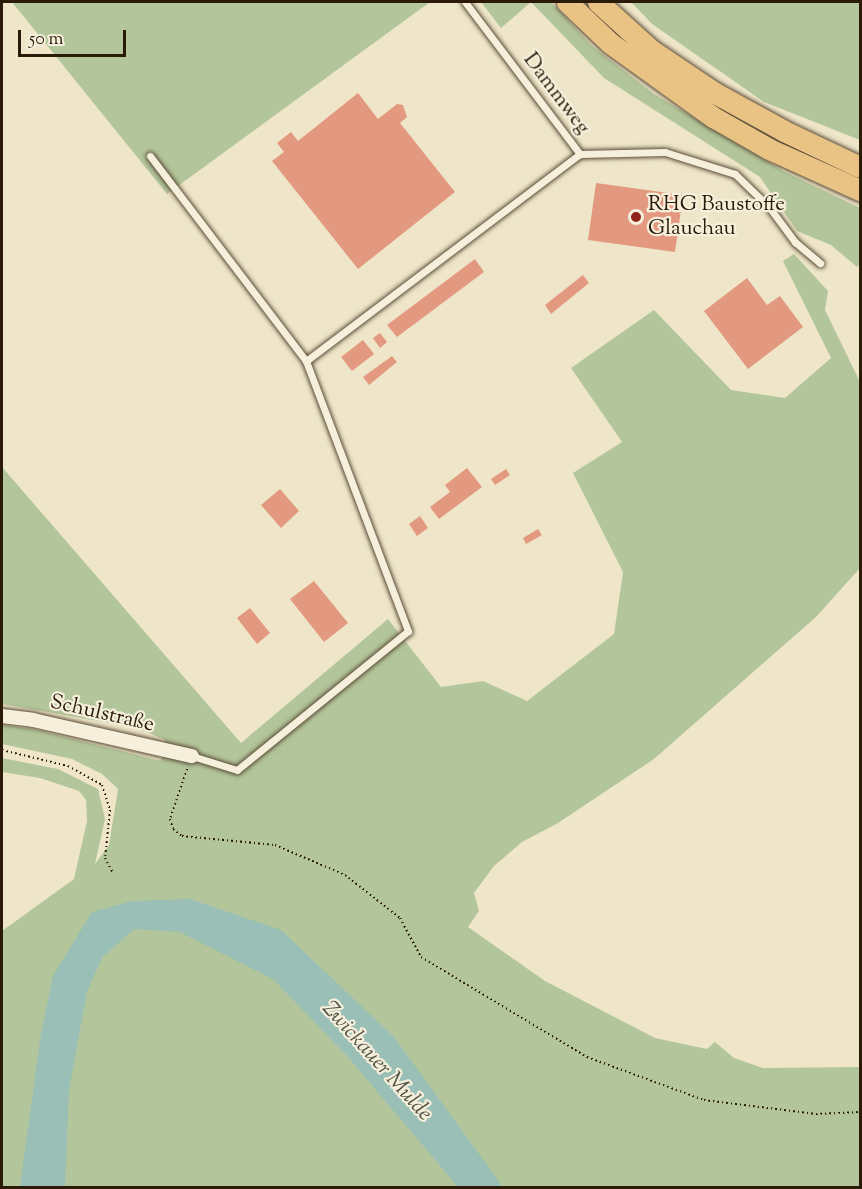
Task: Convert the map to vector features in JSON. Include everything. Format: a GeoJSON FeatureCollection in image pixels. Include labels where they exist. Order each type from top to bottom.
{"type":"FeatureCollection","features":[{"type":"Feature","properties":{"kind":"main road"},"geometry":{"type":"LineString","coordinates":[[567,2],[610,43],[713,117],[769,149],[861,190]]}},
{"type":"Feature","properties":{"kind":"main road"},"geometry":{"type":"LineString","coordinates":[[598,2],[651,50],[715,93],[784,131],[861,167]]}},
{"type":"Feature","properties":{"kind":"street","name":"Schulstraße"},"geometry":{"type":"LineString","coordinates":[[2,716],[33,720],[192,756]]}},
{"type":"Feature","properties":{"kind":"lane","name":"Dammweg"},"geometry":{"type":"LineString","coordinates":[[465,2],[580,154],[665,152],[735,174],[770,207],[795,242],[820,263]]}},
{"type":"Feature","properties":{"kind":"lane"},"geometry":{"type":"LineString","coordinates":[[306,361],[580,154]]}},
{"type":"Feature","properties":{"kind":"lane"},"geometry":{"type":"LineString","coordinates":[[150,156],[306,361],[408,631],[237,770],[192,756]]}},
{"type":"Feature","properties":{"kind":"path"},"geometry":{"type":"LineString","coordinates":[[2,750],[68,766],[102,784],[110,810],[105,858],[113,873]]}},
{"type":"Feature","properties":{"kind":"path"},"geometry":{"type":"LineString","coordinates":[[192,756],[170,819],[173,829],[182,836],[275,845],[345,875],[400,918],[422,957],[587,1058],[704,1100],[816,1114],[861,1112]]}},
{"type":"Feature","properties":{"kind":"green space"},"geometry":{"type":"Polygon","coordinates":[[[12,2],[430,2],[167,194],[12,2]]]}},
{"type":"Feature","properties":{"kind":"green space"},"geometry":{"type":"Polygon","coordinates":[[[481,2],[531,2],[501,28],[481,2]]]}},
{"type":"Feature","properties":{"kind":"green space"},"geometry":{"type":"Polygon","coordinates":[[[531,2],[551,2],[592,46],[654,94],[785,172],[860,208],[860,264],[857,267],[831,245],[797,231],[760,177],[604,78],[531,2]]]}},
{"type":"Feature","properties":{"kind":"green space"},"geometry":{"type":"Polygon","coordinates":[[[631,2],[860,2],[860,140],[764,102],[652,24],[631,2]]]}},
{"type":"Feature","properties":{"kind":"green space"},"geometry":{"type":"Polygon","coordinates":[[[794,254],[828,291],[825,310],[860,382],[860,568],[816,617],[654,759],[558,823],[522,842],[494,866],[474,893],[479,911],[468,927],[545,981],[655,1038],[707,1049],[715,1042],[734,1058],[763,1068],[860,1067],[860,1187],[2,1187],[2,931],[74,879],[87,821],[86,800],[79,791],[40,778],[2,772],[2,758],[58,769],[98,789],[105,819],[95,864],[109,845],[118,789],[102,774],[72,759],[2,744],[2,725],[33,729],[161,761],[165,740],[138,728],[2,704],[2,467],[241,743],[388,619],[441,687],[483,681],[527,701],[614,634],[623,572],[573,473],[622,442],[571,368],[654,310],[731,390],[785,398],[831,358],[783,261],[794,254]]]}},
{"type":"Feature","properties":{"kind":"water","name":"Zwickauer Mulde"},"geometry":{"type":"Polygon","coordinates":[[[190,899],[281,930],[394,1037],[503,1187],[458,1187],[348,1057],[273,979],[180,932],[134,929],[102,958],[87,992],[69,1090],[65,1187],[20,1187],[41,1033],[53,976],[92,912],[132,901],[190,899]]]}},
{"type":"Feature","properties":{"kind":"building"},"geometry":{"type":"Polygon","coordinates":[[[358,93],[378,119],[397,104],[403,105],[407,117],[400,123],[455,192],[358,269],[272,161],[284,152],[277,143],[291,132],[298,141],[358,93]]]}},
{"type":"Feature","properties":{"kind":"building","name":"RHG Baustoffe Glauchau"},"geometry":{"type":"Polygon","coordinates":[[[596,183],[683,195],[675,252],[588,240],[596,183]]]}},
{"type":"Feature","properties":{"kind":"building"},"geometry":{"type":"Polygon","coordinates":[[[475,259],[484,272],[397,337],[387,325],[475,259]]]}},
{"type":"Feature","properties":{"kind":"building"},"geometry":{"type":"Polygon","coordinates":[[[583,275],[589,283],[551,314],[545,305],[583,275]]]}},
{"type":"Feature","properties":{"kind":"building"},"geometry":{"type":"Polygon","coordinates":[[[747,278],[767,305],[780,296],[803,327],[748,369],[704,311],[747,278]]]}},
{"type":"Feature","properties":{"kind":"building"},"geometry":{"type":"Polygon","coordinates":[[[380,333],[387,342],[380,348],[373,338],[380,333]]]}},
{"type":"Feature","properties":{"kind":"building"},"geometry":{"type":"Polygon","coordinates":[[[363,340],[374,354],[352,371],[341,357],[363,340]]]}},
{"type":"Feature","properties":{"kind":"building"},"geometry":{"type":"Polygon","coordinates":[[[392,356],[397,362],[369,385],[363,377],[392,356]]]}},
{"type":"Feature","properties":{"kind":"building"},"geometry":{"type":"Polygon","coordinates":[[[467,468],[482,487],[439,519],[430,507],[450,492],[445,485],[467,468]]]}},
{"type":"Feature","properties":{"kind":"building"},"geometry":{"type":"Polygon","coordinates":[[[506,469],[510,475],[495,485],[491,479],[506,469]]]}},
{"type":"Feature","properties":{"kind":"building"},"geometry":{"type":"Polygon","coordinates":[[[280,489],[299,511],[281,528],[261,505],[280,489]]]}},
{"type":"Feature","properties":{"kind":"building"},"geometry":{"type":"Polygon","coordinates":[[[420,516],[428,528],[417,536],[409,524],[420,516]]]}},
{"type":"Feature","properties":{"kind":"building"},"geometry":{"type":"Polygon","coordinates":[[[538,529],[542,535],[526,544],[523,538],[538,529]]]}},
{"type":"Feature","properties":{"kind":"building"},"geometry":{"type":"Polygon","coordinates":[[[314,581],[348,623],[324,642],[290,599],[314,581]]]}},
{"type":"Feature","properties":{"kind":"building"},"geometry":{"type":"Polygon","coordinates":[[[250,608],[270,633],[257,644],[237,618],[250,608]]]}},
{"type":"Feature","properties":{"kind":"place","name":"RHG Baustoffe Glauchau"},"geometry":{"type":"Point","coordinates":[636,217]}}]}
